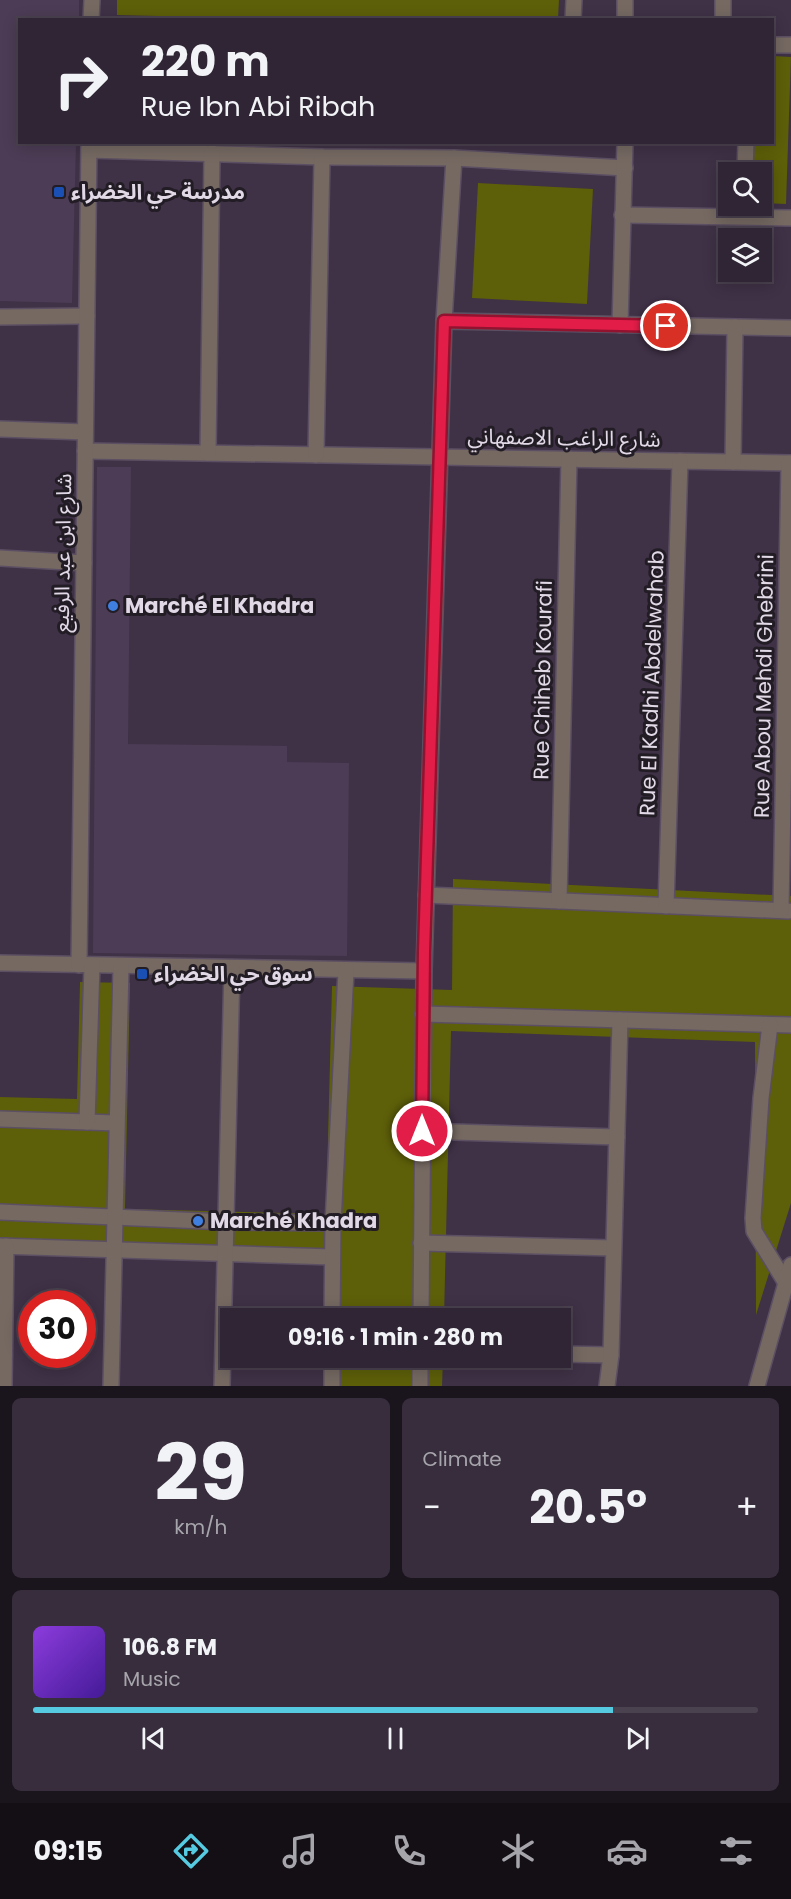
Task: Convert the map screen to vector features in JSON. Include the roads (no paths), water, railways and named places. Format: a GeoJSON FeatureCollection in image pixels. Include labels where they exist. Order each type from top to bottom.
{"type":"FeatureCollection","features":[{"type":"Feature","properties":{"kind":"street"},"geometry":{"type":"LineString","coordinates":[[92,0],[92,18]]}},
{"type":"Feature","properties":{"kind":"street"},"geometry":{"type":"LineString","coordinates":[[573,18],[574,0]]}},
{"type":"Feature","properties":{"kind":"street"},"geometry":{"type":"LineString","coordinates":[[625,0],[625,18]]}},
{"type":"Feature","properties":{"kind":"street"},"geometry":{"type":"LineString","coordinates":[[723,0],[723,18]]}},
{"type":"Feature","properties":{"kind":"street"},"geometry":{"type":"LineString","coordinates":[[774,45],[791,45]]}},
{"type":"Feature","properties":{"kind":"street"},"geometry":{"type":"LineString","coordinates":[[620,325],[625,144]]}},
{"type":"Feature","properties":{"kind":"street"},"geometry":{"type":"LineString","coordinates":[[745,162],[746,144]]}},
{"type":"Feature","properties":{"kind":"street"},"geometry":{"type":"LineString","coordinates":[[89,146],[322,157],[454,158],[625,168]]}},
{"type":"Feature","properties":{"kind":"street","name":"شارع ابن عبد الرفيع"},"geometry":{"type":"LineString","coordinates":[[87,1122],[84,563],[89,146]]}},
{"type":"Feature","properties":{"kind":"street"},"geometry":{"type":"LineString","coordinates":[[208,453],[212,153]]}},
{"type":"Feature","properties":{"kind":"street"},"geometry":{"type":"LineString","coordinates":[[316,454],[322,157]]}},
{"type":"Feature","properties":{"kind":"street"},"geometry":{"type":"LineString","coordinates":[[421,1308],[426,895],[444,321],[454,158]]}},
{"type":"Feature","properties":{"kind":"street"},"geometry":{"type":"LineString","coordinates":[[622,215],[718,213]]}},
{"type":"Feature","properties":{"kind":"street"},"geometry":{"type":"LineString","coordinates":[[772,216],[791,218]]}},
{"type":"Feature","properties":{"kind":"street"},"geometry":{"type":"LineString","coordinates":[[0,317],[87,316]]}},
{"type":"Feature","properties":{"kind":"street"},"geometry":{"type":"LineString","coordinates":[[444,321],[791,328]]}},
{"type":"Feature","properties":{"kind":"street"},"geometry":{"type":"LineString","coordinates":[[733,462],[735,327]]}},
{"type":"Feature","properties":{"kind":"street"},"geometry":{"type":"LineString","coordinates":[[0,429],[85,432]]}},
{"type":"Feature","properties":{"kind":"street","name":"شارع الراغب الاصفهاني"},"geometry":{"type":"LineString","coordinates":[[85,451],[790,463]]}},
{"type":"Feature","properties":{"kind":"street","name":"Rue Chiheb Kourafi"},"geometry":{"type":"LineString","coordinates":[[560,901],[569,459]]}},
{"type":"Feature","properties":{"kind":"street","name":"Rue El Kadhi Abdelwahab"},"geometry":{"type":"LineString","coordinates":[[666,906],[680,461]]}},
{"type":"Feature","properties":{"kind":"street","name":"Rue Abou Mehdi Ghebrini"},"geometry":{"type":"LineString","coordinates":[[786,911],[790,463]]}},
{"type":"Feature","properties":{"kind":"street"},"geometry":{"type":"LineString","coordinates":[[0,558],[84,563]]}},
{"type":"Feature","properties":{"kind":"street"},"geometry":{"type":"LineString","coordinates":[[426,895],[786,911]]}},
{"type":"Feature","properties":{"kind":"street"},"geometry":{"type":"LineString","coordinates":[[0,963],[424,971]]}},
{"type":"Feature","properties":{"kind":"street"},"geometry":{"type":"LineString","coordinates":[[111,1386],[121,966]]}},
{"type":"Feature","properties":{"kind":"street"},"geometry":{"type":"LineString","coordinates":[[222,1386],[232,968]]}},
{"type":"Feature","properties":{"kind":"street"},"geometry":{"type":"LineString","coordinates":[[332,1308],[333,1223],[346,971]]}},
{"type":"Feature","properties":{"kind":"street"},"geometry":{"type":"LineString","coordinates":[[423,1014],[791,1025]]}},
{"type":"Feature","properties":{"kind":"street"},"geometry":{"type":"LineString","coordinates":[[608,1386],[611,1355],[620,1020]]}},
{"type":"Feature","properties":{"kind":"street"},"geometry":{"type":"LineString","coordinates":[[770,1025],[761,1098],[753,1218],[754,1232],[788,1284]]}},
{"type":"Feature","properties":{"kind":"street"},"geometry":{"type":"LineString","coordinates":[[0,1119],[116,1123]]}},
{"type":"Feature","properties":{"kind":"street"},"geometry":{"type":"LineString","coordinates":[[422,1131],[616,1137]]}},
{"type":"Feature","properties":{"kind":"street"},"geometry":{"type":"LineString","coordinates":[[0,1212],[226,1222],[333,1223]]}},
{"type":"Feature","properties":{"kind":"street"},"geometry":{"type":"LineString","coordinates":[[421,1242],[613,1248]]}},
{"type":"Feature","properties":{"kind":"street"},"geometry":{"type":"LineString","coordinates":[[4,1386],[3,1246],[332,1257]]}},
{"type":"Feature","properties":{"kind":"street"},"geometry":{"type":"LineString","coordinates":[[757,1386],[788,1284],[791,1265]]}},
{"type":"Feature","properties":{"kind":"street"},"geometry":{"type":"LineString","coordinates":[[571,1354],[611,1355]]}},
{"type":"Feature","properties":{"kind":"street"},"geometry":{"type":"LineString","coordinates":[[332,1368],[332,1386]]}},
{"type":"Feature","properties":{"kind":"street"},"geometry":{"type":"LineString","coordinates":[[420,1368],[420,1386]]}},
{"type":"Feature","properties":{"kind":"place","name":"مدرسة حي الخضراء"},"geometry":{"type":"Point","coordinates":[59,192]}},
{"type":"Feature","properties":{"kind":"place","name":"Marché El Khadra"},"geometry":{"type":"Point","coordinates":[113,606]}},
{"type":"Feature","properties":{"kind":"place","name":"سوق حي الخضراء"},"geometry":{"type":"Point","coordinates":[142,974]}},
{"type":"Feature","properties":{"kind":"place","name":"Marché Khadra"},"geometry":{"type":"Point","coordinates":[198,1221]}}]}
